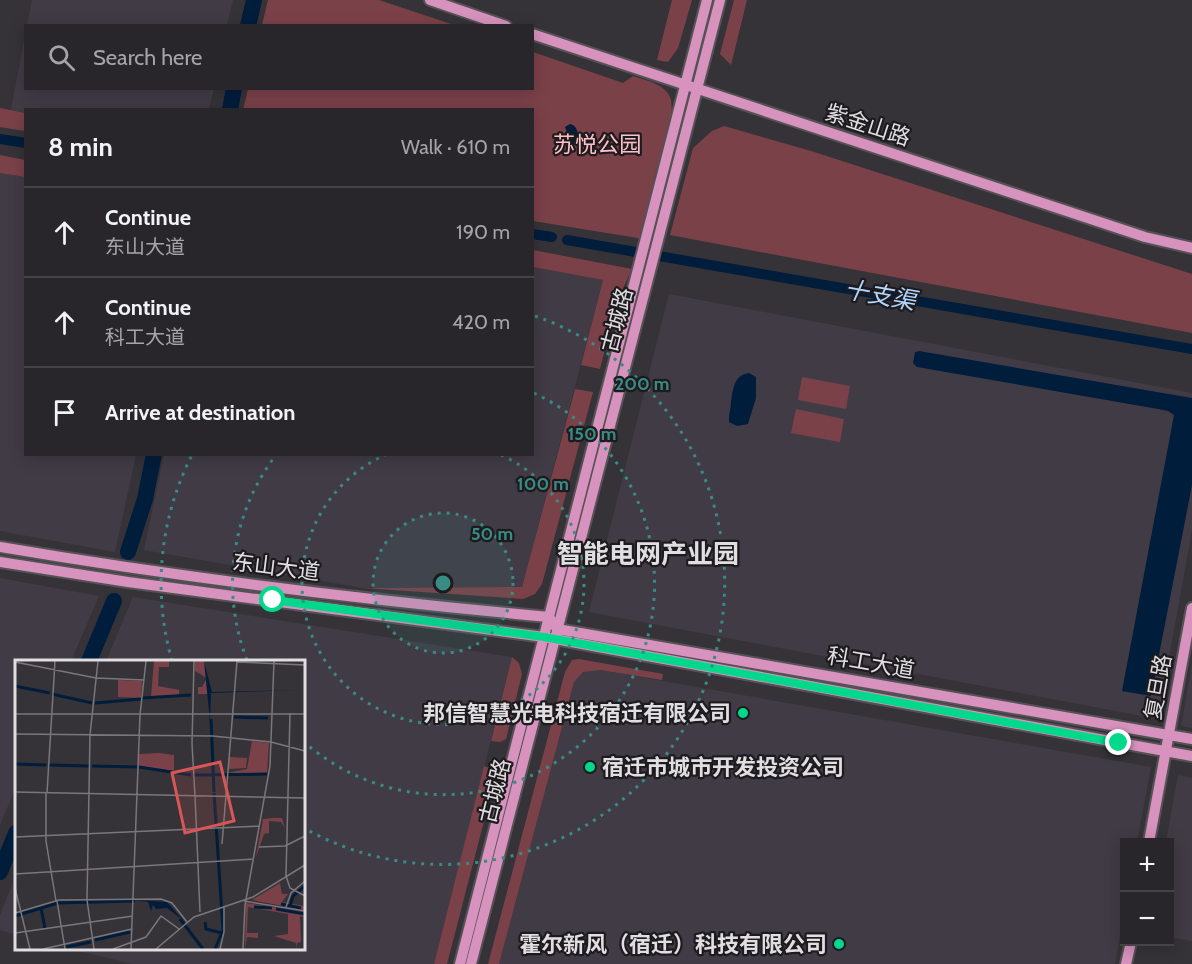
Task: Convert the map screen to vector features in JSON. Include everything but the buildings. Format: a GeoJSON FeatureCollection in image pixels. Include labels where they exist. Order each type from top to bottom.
{"type":"FeatureCollection","features":[{"type":"Feature","properties":{"kind":"main road"},"geometry":{"type":"LineString","coordinates":[[430,0],[500,24]]}},
{"type":"Feature","properties":{"kind":"main road","name":"古城路"},"geometry":{"type":"LineString","coordinates":[[471,964],[648,254],[685,85],[707,0]]}},
{"type":"Feature","properties":{"kind":"main road","name":"古城路"},"geometry":{"type":"LineString","coordinates":[[549,617],[720,0]]}},
{"type":"Feature","properties":{"kind":"main road","name":"紫金山路"},"geometry":{"type":"LineString","coordinates":[[534,35],[1145,237],[1192,248]]}},
{"type":"Feature","properties":{"kind":"main road","name":"东山大道"},"geometry":{"type":"LineString","coordinates":[[0,547],[93,563],[217,580],[441,607],[549,617]]}},
{"type":"Feature","properties":{"kind":"main road","name":"东山大道"},"geometry":{"type":"LineString","coordinates":[[0,562],[128,582],[552,635]]}},
{"type":"Feature","properties":{"kind":"main road","name":"复旦路"},"geometry":{"type":"LineString","coordinates":[[1150,838],[1192,608]]}},
{"type":"Feature","properties":{"kind":"main road"},"geometry":{"type":"LineString","coordinates":[[549,617],[552,635]]}},
{"type":"Feature","properties":{"kind":"main road","name":"古城路"},"geometry":{"type":"LineString","coordinates":[[460,964],[552,635]]}},
{"type":"Feature","properties":{"kind":"main road","name":"科工大道"},"geometry":{"type":"LineString","coordinates":[[552,635],[1192,739]]}},
{"type":"Feature","properties":{"kind":"main road","name":"科工大道"},"geometry":{"type":"LineString","coordinates":[[552,635],[1192,756]]}},
{"type":"Feature","properties":{"kind":"main road"},"geometry":{"type":"LineString","coordinates":[[1126,964],[1130,946]]}},
{"type":"Feature","properties":{"kind":"shaded area"},"geometry":{"type":"Polygon","coordinates":[[[32,0],[233,0],[227,24],[27,24],[32,0]]]}},
{"type":"Feature","properties":{"kind":"shaded area"},"geometry":{"type":"Polygon","coordinates":[[[24,39],[24,90],[214,90],[209,108],[24,108],[24,113],[11,110],[24,39]]]}},
{"type":"Feature","properties":{"kind":"shaded area"},"geometry":{"type":"Polygon","coordinates":[[[0,173],[24,177],[24,456],[136,456],[115,552],[0,531],[0,173]]]}},
{"type":"Feature","properties":{"kind":"shaded area"},"geometry":{"type":"Polygon","coordinates":[[[534,267],[603,280],[522,587],[363,588],[144,550],[164,456],[534,456],[534,267]]]}},
{"type":"Feature","properties":{"kind":"shaded area"},"geometry":{"type":"Polygon","coordinates":[[[669,294],[1192,393],[1192,530],[1158,719],[589,612],[669,294]]]}},
{"type":"Feature","properties":{"kind":"shaded area"},"geometry":{"type":"Polygon","coordinates":[[[0,578],[99,596],[71,660],[15,660],[15,789],[0,825],[0,578]]]}},
{"type":"Feature","properties":{"kind":"shaded area"},"geometry":{"type":"Polygon","coordinates":[[[133,597],[512,657],[434,964],[132,964],[71,949],[304,949],[304,660],[106,660],[133,597]]]}},
{"type":"Feature","properties":{"kind":"shaded area"},"geometry":{"type":"Polygon","coordinates":[[[1192,663],[1192,728],[1181,726],[1192,663]]]}},
{"type":"Feature","properties":{"kind":"shaded area"},"geometry":{"type":"Polygon","coordinates":[[[588,670],[600,670],[1151,767],[1138,838],[1120,838],[1120,934],[1115,964],[499,964],[574,682],[578,676],[588,670]]]}},
{"type":"Feature","properties":{"kind":"shaded area"},"geometry":{"type":"Polygon","coordinates":[[[1178,775],[1192,778],[1192,941],[1174,938],[1174,838],[1167,838],[1178,775]]]}},
{"type":"Feature","properties":{"kind":"shaded area"},"geometry":{"type":"Polygon","coordinates":[[[15,878],[15,935],[0,930],[0,915],[15,878]]]}},
{"type":"Feature","properties":{"kind":"green space"},"geometry":{"type":"Polygon","coordinates":[[[268,0],[379,0],[451,24],[262,24],[268,0]]]}},
{"type":"Feature","properties":{"kind":"green space"},"geometry":{"type":"Polygon","coordinates":[[[672,0],[692,0],[678,48],[668,62],[657,60],[672,0]]]}},
{"type":"Feature","properties":{"kind":"green space"},"geometry":{"type":"Polygon","coordinates":[[[734,0],[747,0],[731,65],[720,54],[734,0]]]}},
{"type":"Feature","properties":{"kind":"green space","name":"苏悦公园"},"geometry":{"type":"Polygon","coordinates":[[[534,52],[623,83],[633,76],[647,81],[666,91],[671,102],[670,124],[654,180],[644,239],[534,221],[534,108],[243,108],[248,90],[534,90],[534,52]]]}},
{"type":"Feature","properties":{"kind":"green space"},"geometry":{"type":"Polygon","coordinates":[[[0,108],[24,113],[24,131],[0,127],[0,108]]]}},
{"type":"Feature","properties":{"kind":"green space"},"geometry":{"type":"Polygon","coordinates":[[[724,126],[811,151],[1192,274],[1192,333],[670,235],[693,148],[712,131],[724,126]]]}},
{"type":"Feature","properties":{"kind":"green space"},"geometry":{"type":"Polygon","coordinates":[[[0,155],[24,160],[24,177],[0,173],[0,155]]]}},
{"type":"Feature","properties":{"kind":"green space"},"geometry":{"type":"Polygon","coordinates":[[[534,250],[632,269],[617,301],[600,369],[581,365],[603,280],[534,267],[534,250]]]}},
{"type":"Feature","properties":{"kind":"green space"},"geometry":{"type":"Polygon","coordinates":[[[802,377],[850,386],[846,409],[798,400],[802,377]]]}},
{"type":"Feature","properties":{"kind":"green space"},"geometry":{"type":"Polygon","coordinates":[[[575,389],[593,392],[542,584],[535,594],[523,599],[363,588],[522,587],[575,389]]]}},
{"type":"Feature","properties":{"kind":"green space"},"geometry":{"type":"Polygon","coordinates":[[[796,409],[844,419],[840,442],[791,433],[796,409]]]}},
{"type":"Feature","properties":{"kind":"green space"},"geometry":{"type":"Polygon","coordinates":[[[512,657],[519,663],[522,674],[506,739],[500,742],[491,741],[512,657]]]}},
{"type":"Feature","properties":{"kind":"green space"},"geometry":{"type":"Polygon","coordinates":[[[579,659],[663,674],[662,680],[600,670],[583,672],[574,682],[499,964],[488,964],[565,672],[572,660],[579,659]]]}},
{"type":"Feature","properties":{"kind":"green space"},"geometry":{"type":"Polygon","coordinates":[[[484,766],[497,771],[447,964],[434,964],[484,766]]]}},
{"type":"Feature","properties":{"kind":"water"},"geometry":{"type":"Polygon","coordinates":[[[570,124],[577,129],[580,142],[572,145],[565,127],[570,124]]]}},
{"type":"Feature","properties":{"kind":"water"},"geometry":{"type":"Polygon","coordinates":[[[915,352],[1192,398],[1192,485],[1151,696],[1122,691],[1174,415],[1158,409],[917,367],[913,363],[915,352]]]}},
{"type":"Feature","properties":{"kind":"water"},"geometry":{"type":"Polygon","coordinates":[[[749,373],[756,377],[756,398],[748,424],[737,426],[729,422],[733,390],[738,378],[749,373]]]}},
{"type":"Feature","properties":{"kind":"waterway"},"geometry":{"type":"LineString","coordinates":[[248,24],[254,0]]}},
{"type":"Feature","properties":{"kind":"waterway"},"geometry":{"type":"LineString","coordinates":[[230,108],[234,90]]}},
{"type":"Feature","properties":{"kind":"waterway","name":"十支渠"},"geometry":{"type":"LineString","coordinates":[[0,139],[24,143]]}},
{"type":"Feature","properties":{"kind":"waterway","name":"十支渠"},"geometry":{"type":"LineString","coordinates":[[534,234],[552,237]]}},
{"type":"Feature","properties":{"kind":"waterway","name":"十支渠"},"geometry":{"type":"LineString","coordinates":[[567,240],[1192,349]]}},
{"type":"Feature","properties":{"kind":"waterway"},"geometry":{"type":"LineString","coordinates":[[128,552],[145,499],[154,456]]}},
{"type":"Feature","properties":{"kind":"waterway"},"geometry":{"type":"LineString","coordinates":[[89,660],[114,601]]}},
{"type":"Feature","properties":{"kind":"waterway"},"geometry":{"type":"LineString","coordinates":[[0,872],[15,835]]}},
{"type":"Feature","properties":{"kind":"place","name":"邦信智慧光电科技宿迁有限公司"},"geometry":{"type":"Point","coordinates":[743,713]}},
{"type":"Feature","properties":{"kind":"place","name":"宿迁市城市开发投资公司"},"geometry":{"type":"Point","coordinates":[590,767]}},
{"type":"Feature","properties":{"kind":"place","name":"霍尔新风（宿迁）科技有限公司"},"geometry":{"type":"Point","coordinates":[839,944]}},
{"type":"Feature","properties":{"kind":"district","name":"智能电网产业园"},"geometry":{"type":"Point","coordinates":[648,554]}},
{"type":"Feature","properties":{"kind":"route"},"geometry":{"type":"LineString","coordinates":[[273,600],[544,637],[1119,743]]}}]}
